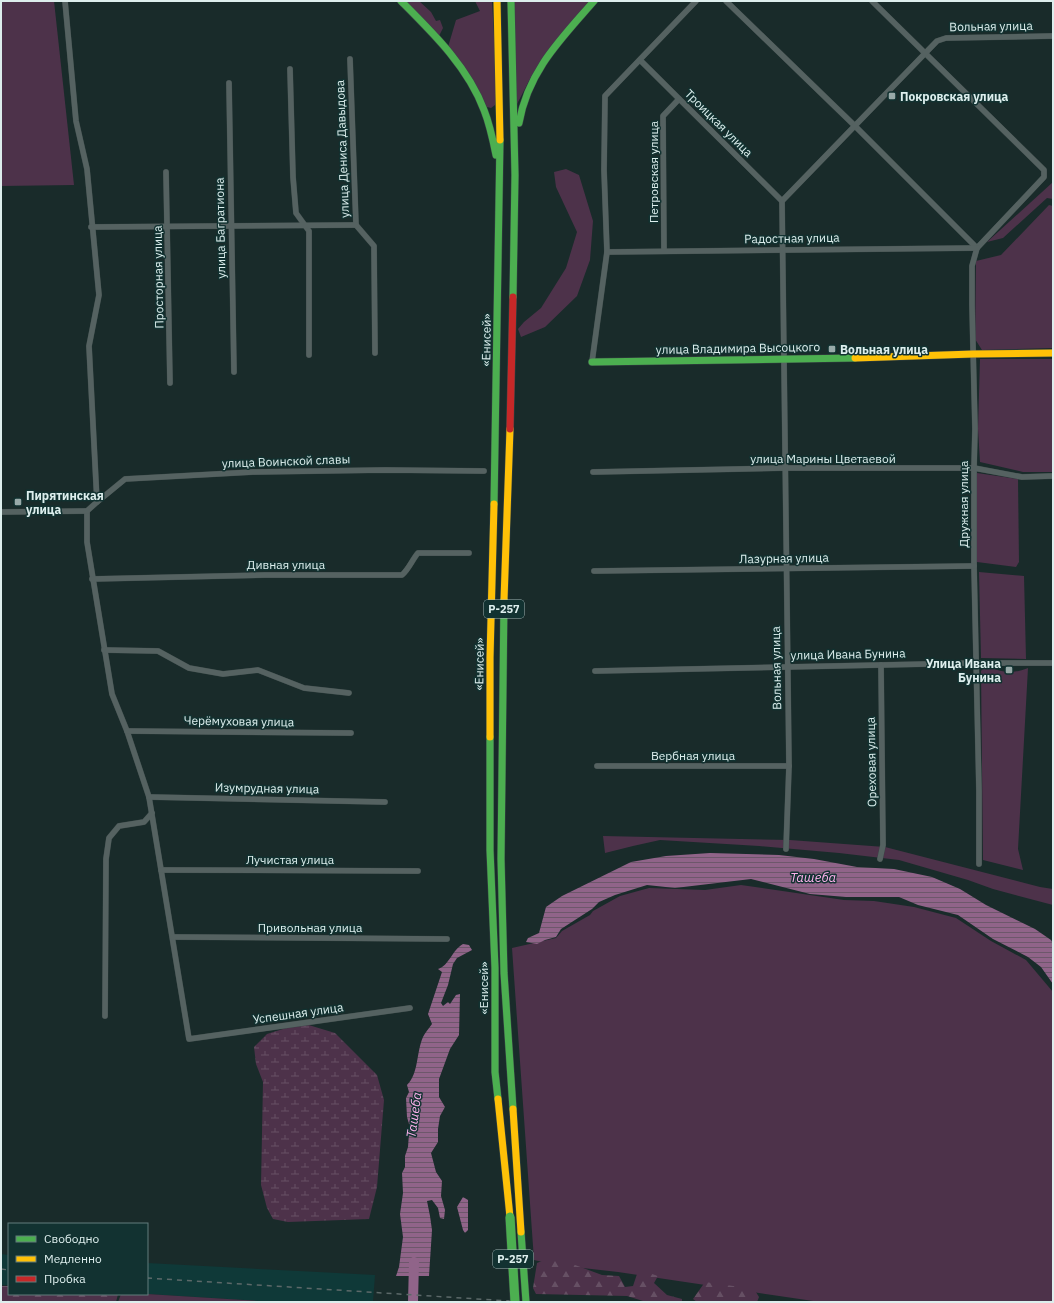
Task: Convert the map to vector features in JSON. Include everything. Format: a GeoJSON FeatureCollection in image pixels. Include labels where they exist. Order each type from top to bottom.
{"type":"FeatureCollection","features":[{"type":"Feature","properties":{"kind":"main road"},"geometry":{"type":"LineString","coordinates":[[401,1],[441,42],[473,86],[486,111],[495,145],[500,182]]}},
{"type":"Feature","properties":{"kind":"main road","name":"«Енисей»"},"geometry":{"type":"LineString","coordinates":[[497,1],[500,182],[490,658],[490,850],[495,968],[495,1072],[510,1217],[515,1302]]}},
{"type":"Feature","properties":{"kind":"main road","name":"«Енисей»"},"geometry":{"type":"LineString","coordinates":[[510,1],[515,175],[512,364],[503,630],[501,859],[504,980],[526,1302]]}},
{"type":"Feature","properties":{"kind":"main road"},"geometry":{"type":"LineString","coordinates":[[515,175],[519,115],[524,98],[535,76],[548,56],[594,1]]}},
{"type":"Feature","properties":{"kind":"main road","name":"улица Владимира Высоцкого"},"geometry":{"type":"LineString","coordinates":[[592,362],[783,360],[1053,353]]}},
{"type":"Feature","properties":{"kind":"street"},"geometry":{"type":"LineString","coordinates":[[65,1],[76,122],[87,169],[91,227],[99,295],[89,346],[97,502]]}},
{"type":"Feature","properties":{"kind":"street"},"geometry":{"type":"LineString","coordinates":[[592,362],[607,252],[604,170],[605,96],[696,1]]}},
{"type":"Feature","properties":{"kind":"street"},"geometry":{"type":"LineString","coordinates":[[726,1],[978,248]]}},
{"type":"Feature","properties":{"kind":"street"},"geometry":{"type":"LineString","coordinates":[[872,1],[925,53]]}},
{"type":"Feature","properties":{"kind":"street","name":"Вольная улица"},"geometry":{"type":"LineString","coordinates":[[786,849],[789,766],[782,201],[937,42],[946,38],[1053,36]]}},
{"type":"Feature","properties":{"kind":"street","name":"Дружная улица"},"geometry":{"type":"LineString","coordinates":[[925,53],[1044,170],[1044,178],[978,248],[972,266],[973,400],[975,429],[974,566],[978,864]]}},
{"type":"Feature","properties":{"kind":"street","name":"улица Дениса Давыдова"},"geometry":{"type":"LineString","coordinates":[[350,59],[356,225],[374,246],[375,353]]}},
{"type":"Feature","properties":{"kind":"street","name":"Троицкая улица"},"geometry":{"type":"LineString","coordinates":[[640,60],[782,201]]}},
{"type":"Feature","properties":{"kind":"street"},"geometry":{"type":"LineString","coordinates":[[290,69],[293,177],[296,212],[309,231],[310,355]]}},
{"type":"Feature","properties":{"kind":"street","name":"улица Багратиона"},"geometry":{"type":"LineString","coordinates":[[229,83],[234,372]]}},
{"type":"Feature","properties":{"kind":"street","name":"Петровская улица"},"geometry":{"type":"LineString","coordinates":[[664,251],[663,116],[679,99]]}},
{"type":"Feature","properties":{"kind":"street","name":"Просторная улица"},"geometry":{"type":"LineString","coordinates":[[166,172],[170,383]]}},
{"type":"Feature","properties":{"kind":"street"},"geometry":{"type":"LineString","coordinates":[[91,227],[356,225]]}},
{"type":"Feature","properties":{"kind":"street","name":"Радостная улица"},"geometry":{"type":"LineString","coordinates":[[607,252],[978,248]]}},
{"type":"Feature","properties":{"kind":"street","name":"улица Марины Цветаевой"},"geometry":{"type":"LineString","coordinates":[[593,472],[785,468],[974,468],[1022,477],[1053,476]]}},
{"type":"Feature","properties":{"kind":"street","name":"улица Воинской славы"},"geometry":{"type":"LineString","coordinates":[[86,510],[125,479],[253,472],[392,470],[484,471]]}},
{"type":"Feature","properties":{"kind":"street"},"geometry":{"type":"LineString","coordinates":[[1,512],[86,510],[87,542],[92,579],[112,694],[127,731],[149,797],[173,938]]}},
{"type":"Feature","properties":{"kind":"street","name":"Дивная улица"},"geometry":{"type":"LineString","coordinates":[[92,579],[265,575],[402,575],[407,571],[412,560],[418,553],[469,553]]}},
{"type":"Feature","properties":{"kind":"street","name":"Лазурная улица"},"geometry":{"type":"LineString","coordinates":[[594,571],[786,570],[974,566]]}},
{"type":"Feature","properties":{"kind":"street"},"geometry":{"type":"LineString","coordinates":[[104,650],[158,651],[189,668],[223,674],[258,670],[304,688],[349,693]]}},
{"type":"Feature","properties":{"kind":"street","name":"улица Ивана Бунина"},"geometry":{"type":"LineString","coordinates":[[595,671],[976,663],[1053,663]]}},
{"type":"Feature","properties":{"kind":"street","name":"Ореховая улица"},"geometry":{"type":"LineString","coordinates":[[880,859],[883,845],[881,665]]}},
{"type":"Feature","properties":{"kind":"street","name":"Черёмуховая улица"},"geometry":{"type":"LineString","coordinates":[[127,731],[351,733]]}},
{"type":"Feature","properties":{"kind":"street","name":"Вербная улица"},"geometry":{"type":"LineString","coordinates":[[597,766],[789,766]]}},
{"type":"Feature","properties":{"kind":"street","name":"Изумрудная улица"},"geometry":{"type":"LineString","coordinates":[[149,797],[385,802]]}},
{"type":"Feature","properties":{"kind":"street"},"geometry":{"type":"LineString","coordinates":[[105,1016],[106,859],[109,838],[119,826],[144,822],[152,813]]}},
{"type":"Feature","properties":{"kind":"street","name":"Лучистая улица"},"geometry":{"type":"LineString","coordinates":[[161,870],[418,871]]}},
{"type":"Feature","properties":{"kind":"street","name":"Привольная улица"},"geometry":{"type":"LineString","coordinates":[[173,938],[447,939]]}},
{"type":"Feature","properties":{"kind":"street","name":"Успешная улица"},"geometry":{"type":"LineString","coordinates":[[173,938],[190,1039],[410,1008]]}},
{"type":"Feature","properties":{"kind":"shaded area"},"geometry":{"type":"Polygon","coordinates":[[[1,1254],[8,1255],[8,1285],[1,1285],[1,1254]]]}},
{"type":"Feature","properties":{"kind":"shaded area"},"geometry":{"type":"Polygon","coordinates":[[[148,1263],[375,1275],[373,1302],[275,1302],[148,1294],[148,1263]]]}},
{"type":"Feature","properties":{"kind":"green space"},"geometry":{"type":"Polygon","coordinates":[[[1,1],[54,1],[74,185],[1,186],[1,1]]]}},
{"type":"Feature","properties":{"kind":"green space"},"geometry":{"type":"Polygon","coordinates":[[[404,1],[419,1],[431,12],[436,21],[440,20],[443,28],[439,36],[404,1]]]}},
{"type":"Feature","properties":{"kind":"green space"},"geometry":{"type":"Polygon","coordinates":[[[475,1],[492,1],[496,70],[495,105],[491,108],[487,107],[475,86],[448,47],[456,20],[480,11],[475,1]]]}},
{"type":"Feature","properties":{"kind":"green space"},"geometry":{"type":"Polygon","coordinates":[[[513,1],[591,1],[532,75],[516,106],[513,1]]]}},
{"type":"Feature","properties":{"kind":"green space"},"geometry":{"type":"Polygon","coordinates":[[[566,169],[579,175],[593,221],[590,260],[577,296],[545,327],[521,337],[518,329],[541,308],[566,268],[577,232],[556,187],[554,172],[566,169]]]}},
{"type":"Feature","properties":{"kind":"green space"},"geometry":{"type":"Polygon","coordinates":[[[1053,182],[1053,199],[1047,198],[1003,238],[987,242],[1053,182]]]}},
{"type":"Feature","properties":{"kind":"green space"},"geometry":{"type":"Polygon","coordinates":[[[1049,205],[1053,206],[1053,348],[982,350],[975,339],[976,261],[1001,255],[1049,205]]]}},
{"type":"Feature","properties":{"kind":"green space"},"geometry":{"type":"Polygon","coordinates":[[[980,359],[1053,359],[1053,472],[1023,472],[980,462],[978,429],[980,359]]]}},
{"type":"Feature","properties":{"kind":"green space"},"geometry":{"type":"Polygon","coordinates":[[[977,473],[1018,479],[1019,562],[1016,567],[977,562],[977,473]]]}},
{"type":"Feature","properties":{"kind":"green space"},"geometry":{"type":"Polygon","coordinates":[[[979,572],[1024,576],[1026,659],[981,658],[979,572]]]}},
{"type":"Feature","properties":{"kind":"green space"},"geometry":{"type":"Polygon","coordinates":[[[985,666],[1006,672],[1028,668],[1018,849],[1023,870],[983,860],[981,671],[985,666]]]}},
{"type":"Feature","properties":{"kind":"green space"},"geometry":{"type":"Polygon","coordinates":[[[603,836],[790,840],[885,847],[1040,887],[1053,889],[1053,905],[993,889],[968,880],[899,860],[759,846],[660,840],[605,853],[603,836]]]}},
{"type":"Feature","properties":{"kind":"green space"},"geometry":{"type":"Polygon","coordinates":[[[741,885],[844,900],[874,901],[914,907],[956,918],[991,941],[1026,960],[1053,992],[1053,1302],[820,1302],[618,1272],[556,1265],[534,1260],[512,948],[556,938],[562,931],[620,896],[649,888],[705,890],[741,885]]]}},
{"type":"Feature","properties":{"kind":"green space"},"geometry":{"type":"Polygon","coordinates":[[[302,1023],[335,1033],[377,1075],[384,1100],[377,1187],[369,1219],[288,1222],[273,1219],[267,1208],[261,1185],[263,1082],[256,1064],[254,1047],[267,1034],[302,1023]]]}},
{"type":"Feature","properties":{"kind":"green space"},"geometry":{"type":"Polygon","coordinates":[[[547,1259],[567,1262],[602,1275],[619,1276],[625,1287],[633,1286],[637,1274],[649,1273],[658,1276],[654,1283],[667,1295],[682,1299],[682,1302],[643,1301],[627,1296],[536,1294],[533,1288],[537,1263],[547,1259]]]}},
{"type":"Feature","properties":{"kind":"green space"},"geometry":{"type":"Polygon","coordinates":[[[705,1282],[754,1289],[759,1297],[757,1302],[697,1302],[693,1299],[705,1282]]]}},
{"type":"Feature","properties":{"kind":"green space"},"geometry":{"type":"Polygon","coordinates":[[[1,1286],[8,1286],[8,1295],[118,1295],[116,1302],[1,1302],[1,1286]]]}},
{"type":"Feature","properties":{"kind":"green space"},"geometry":{"type":"Polygon","coordinates":[[[148,1294],[275,1302],[118,1302],[121,1295],[148,1294]]]}},
{"type":"Feature","properties":{"kind":"water","name":"Ташеба"},"geometry":{"type":"Polygon","coordinates":[[[710,853],[779,855],[814,859],[857,867],[894,869],[932,877],[960,889],[986,905],[1035,929],[1051,940],[1053,944],[1053,984],[1041,967],[1028,957],[993,939],[958,915],[918,905],[899,897],[846,897],[810,894],[751,879],[675,888],[647,885],[615,895],[599,902],[592,909],[561,929],[556,937],[537,944],[526,942],[528,938],[539,933],[546,907],[562,896],[631,862],[666,856],[710,853]]]}},
{"type":"Feature","properties":{"kind":"water","name":"Ташеба"},"geometry":{"type":"Polygon","coordinates":[[[463,944],[469,945],[472,950],[457,958],[453,964],[448,985],[441,1003],[443,1006],[448,1002],[450,1004],[456,995],[460,994],[459,1035],[450,1049],[439,1079],[439,1097],[445,1107],[440,1116],[438,1142],[431,1153],[436,1172],[442,1181],[441,1196],[445,1210],[444,1219],[440,1218],[438,1208],[432,1200],[427,1201],[432,1230],[429,1276],[396,1276],[399,1267],[403,1237],[400,1214],[403,1193],[402,1173],[405,1167],[405,1156],[408,1147],[409,1133],[406,1098],[409,1092],[407,1085],[414,1075],[423,1037],[432,1024],[428,1014],[442,972],[438,969],[445,965],[456,950],[463,944]]]}},
{"type":"Feature","properties":{"kind":"water"},"geometry":{"type":"Polygon","coordinates":[[[463,1197],[468,1200],[468,1230],[465,1233],[457,1207],[463,1197]]]}},
{"type":"Feature","properties":{"kind":"waterway","name":"Ташеба"},"geometry":{"type":"LineString","coordinates":[[413,1302],[414,1262]]}},
{"type":"Feature","properties":{"kind":"railway"},"geometry":{"type":"LineString","coordinates":[[1,1269],[8,1270]]}},
{"type":"Feature","properties":{"kind":"railway"},"geometry":{"type":"LineString","coordinates":[[148,1278],[525,1302]]}},
{"type":"Feature","properties":{"kind":"traffic: fast"},"geometry":{"type":"LineString","coordinates":[[401,1],[437,38],[469,79],[486,116],[496,155]]}},
{"type":"Feature","properties":{"kind":"traffic: fast"},"geometry":{"type":"LineString","coordinates":[[511,1],[515,175],[513,297]]}},
{"type":"Feature","properties":{"kind":"traffic: fast"},"geometry":{"type":"LineString","coordinates":[[519,123],[523,104],[538,72],[558,43],[594,1]]}},
{"type":"Feature","properties":{"kind":"traffic: fast"},"geometry":{"type":"LineString","coordinates":[[494,504],[500,140]]}},
{"type":"Feature","properties":{"kind":"traffic: fast"},"geometry":{"type":"LineString","coordinates":[[592,362],[855,358]]}},
{"type":"Feature","properties":{"kind":"traffic: fast"},"geometry":{"type":"LineString","coordinates":[[504,600],[501,859],[504,973],[513,1109]]}},
{"type":"Feature","properties":{"kind":"traffic: fast"},"geometry":{"type":"LineString","coordinates":[[490,737],[490,850],[495,968],[495,1072],[498,1099]]}},
{"type":"Feature","properties":{"kind":"traffic: fast"},"geometry":{"type":"LineString","coordinates":[[510,1217],[515,1302]]}},
{"type":"Feature","properties":{"kind":"traffic: fast"},"geometry":{"type":"LineString","coordinates":[[521,1232],[526,1302]]}},
{"type":"Feature","properties":{"kind":"traffic: slow"},"geometry":{"type":"LineString","coordinates":[[497,1],[500,140]]}},
{"type":"Feature","properties":{"kind":"traffic: slow"},"geometry":{"type":"LineString","coordinates":[[855,358],[1053,353]]}},
{"type":"Feature","properties":{"kind":"traffic: slow"},"geometry":{"type":"LineString","coordinates":[[504,600],[510,429]]}},
{"type":"Feature","properties":{"kind":"traffic: slow"},"geometry":{"type":"LineString","coordinates":[[490,737],[490,658],[494,504]]}},
{"type":"Feature","properties":{"kind":"traffic: slow"},"geometry":{"type":"LineString","coordinates":[[498,1099],[510,1217]]}},
{"type":"Feature","properties":{"kind":"traffic: slow"},"geometry":{"type":"LineString","coordinates":[[513,1109],[521,1232]]}},
{"type":"Feature","properties":{"kind":"traffic: jam"},"geometry":{"type":"LineString","coordinates":[[510,429],[513,297]]}},
{"type":"Feature","properties":{"kind":"place","name":"Покровская улица"},"geometry":{"type":"Point","coordinates":[892,96]}},
{"type":"Feature","properties":{"kind":"place","name":"Вольная улица"},"geometry":{"type":"Point","coordinates":[832,349]}},
{"type":"Feature","properties":{"kind":"place","name":"Пирятинская улица"},"geometry":{"type":"Point","coordinates":[18,502]}},
{"type":"Feature","properties":{"kind":"place","name":"Улица Ивана Бунина"},"geometry":{"type":"Point","coordinates":[1009,670]}}]}
